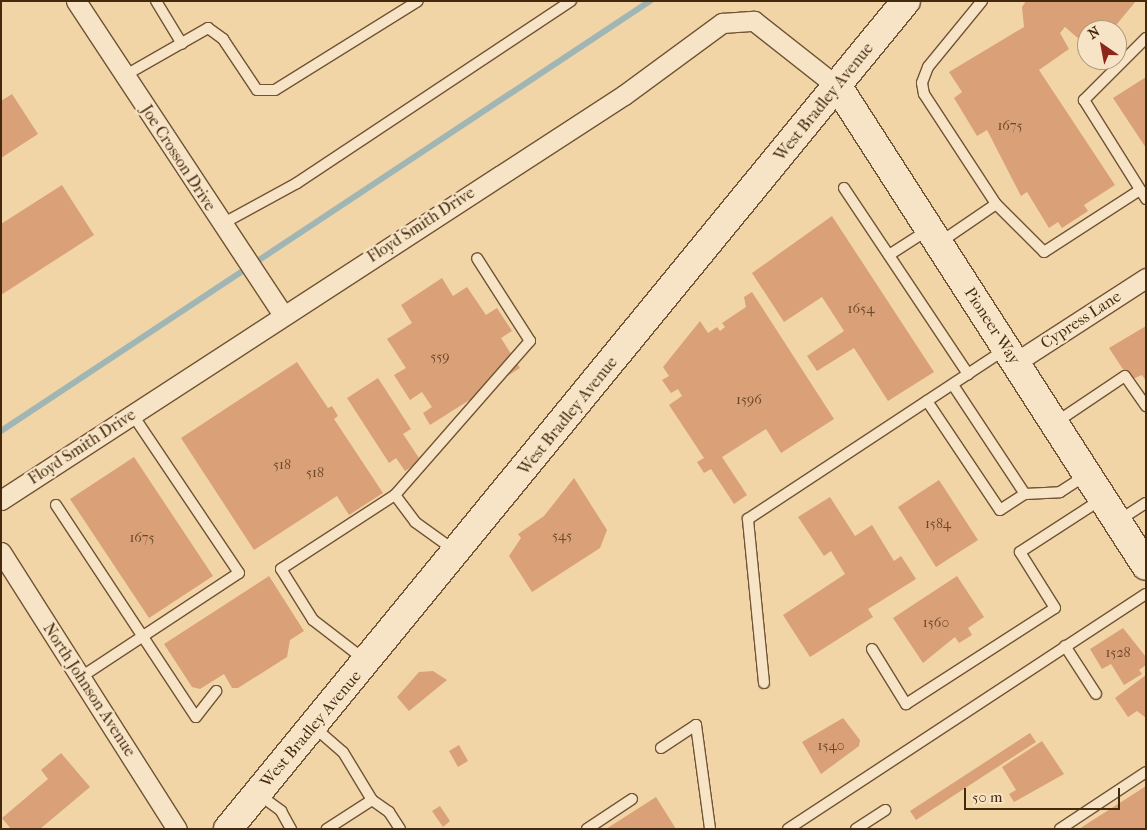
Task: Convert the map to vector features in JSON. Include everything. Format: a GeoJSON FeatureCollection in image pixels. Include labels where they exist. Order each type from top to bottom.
{"type":"FeatureCollection","features":[{"type":"Feature","properties":{"kind":"main road","name":"West Bradley Avenue"},"geometry":{"type":"LineString","coordinates":[[228,829],[457,552],[906,1]]}},
{"type":"Feature","properties":{"kind":"main road","name":"Pioneer Way"},"geometry":{"type":"LineString","coordinates":[[838,86],[1146,566]]}},
{"type":"Feature","properties":{"kind":"street","name":"Joe Crosson Drive"},"geometry":{"type":"LineString","coordinates":[[76,1],[282,314]]}},
{"type":"Feature","properties":{"kind":"street","name":"Floyd Smith Drive"},"geometry":{"type":"LineString","coordinates":[[1,500],[282,314],[624,95],[722,23],[754,21],[838,86]]}},
{"type":"Feature","properties":{"kind":"street","name":"Cypress Lane"},"geometry":{"type":"LineString","coordinates":[[1011,356],[1146,278]]}},
{"type":"Feature","properties":{"kind":"street","name":"North Johnson Avenue"},"geometry":{"type":"LineString","coordinates":[[1,552],[177,829]]}},
{"type":"Feature","properties":{"kind":"lane"},"geometry":{"type":"LineString","coordinates":[[156,1],[182,44]]}},
{"type":"Feature","properties":{"kind":"lane"},"geometry":{"type":"LineString","coordinates":[[124,76],[208,28],[223,39],[257,90],[275,90],[418,1]]}},
{"type":"Feature","properties":{"kind":"lane"},"geometry":{"type":"LineString","coordinates":[[226,231],[571,1]]}},
{"type":"Feature","properties":{"kind":"lane"},"geometry":{"type":"LineString","coordinates":[[982,1],[928,68],[922,83],[924,94],[996,204],[1044,252],[1140,190]]}},
{"type":"Feature","properties":{"kind":"lane"},"geometry":{"type":"LineString","coordinates":[[1146,38],[1084,100],[1146,199]]}},
{"type":"Feature","properties":{"kind":"lane"},"geometry":{"type":"LineString","coordinates":[[844,188],[968,374]]}},
{"type":"Feature","properties":{"kind":"lane"},"geometry":{"type":"LineString","coordinates":[[889,256],[934,236],[996,204]]}},
{"type":"Feature","properties":{"kind":"lane"},"geometry":{"type":"LineString","coordinates":[[367,661],[313,620],[281,569],[395,495],[530,341],[477,258]]}},
{"type":"Feature","properties":{"kind":"lane"},"geometry":{"type":"LineString","coordinates":[[764,683],[748,519],[968,374],[1011,356]]}},
{"type":"Feature","properties":{"kind":"lane"},"geometry":{"type":"LineString","coordinates":[[1054,423],[1126,376],[1146,406]]}},
{"type":"Feature","properties":{"kind":"lane"},"geometry":{"type":"LineString","coordinates":[[953,384],[1025,494]]}},
{"type":"Feature","properties":{"kind":"lane"},"geometry":{"type":"LineString","coordinates":[[928,401],[1000,510],[1025,494],[1060,492],[1087,474]]}},
{"type":"Feature","properties":{"kind":"lane"},"geometry":{"type":"LineString","coordinates":[[81,677],[239,573],[132,414]]}},
{"type":"Feature","properties":{"kind":"lane"},"geometry":{"type":"LineString","coordinates":[[395,495],[415,522],[457,552]]}},
{"type":"Feature","properties":{"kind":"lane"},"geometry":{"type":"LineString","coordinates":[[872,649],[906,704],[1056,608],[1020,552],[1103,499]]}},
{"type":"Feature","properties":{"kind":"lane"},"geometry":{"type":"LineString","coordinates":[[1117,521],[1146,503]]}},
{"type":"Feature","properties":{"kind":"lane"},"geometry":{"type":"LineString","coordinates":[[56,505],[196,717],[216,691]]}},
{"type":"Feature","properties":{"kind":"lane"},"geometry":{"type":"LineString","coordinates":[[788,829],[1146,594]]}},
{"type":"Feature","properties":{"kind":"lane"},"geometry":{"type":"LineString","coordinates":[[1065,646],[1096,694]]}},
{"type":"Feature","properties":{"kind":"lane"},"geometry":{"type":"LineString","coordinates":[[661,748],[696,725],[710,829]]}},
{"type":"Feature","properties":{"kind":"lane"},"geometry":{"type":"LineString","coordinates":[[313,726],[343,752],[372,800],[389,812],[400,829]]}},
{"type":"Feature","properties":{"kind":"lane"},"geometry":{"type":"LineString","coordinates":[[1060,829],[1146,772]]}},
{"type":"Feature","properties":{"kind":"lane"},"geometry":{"type":"LineString","coordinates":[[257,794],[281,811],[291,829]]}},
{"type":"Feature","properties":{"kind":"lane"},"geometry":{"type":"LineString","coordinates":[[587,829],[632,799]]}},
{"type":"Feature","properties":{"kind":"lane"},"geometry":{"type":"LineString","coordinates":[[327,829],[372,800]]}},
{"type":"Feature","properties":{"kind":"lane"},"geometry":{"type":"LineString","coordinates":[[856,829],[885,810]]}},
{"type":"Feature","properties":{"kind":"building"},"geometry":{"type":"Polygon","coordinates":[[[1026,1],[1136,1],[1120,20],[1077,20],[1077,37],[1065,27],[1060,33],[1069,49],[1039,70],[1115,185],[1084,205],[1088,211],[1062,228],[1058,222],[1049,228],[1027,192],[1021,196],[987,130],[977,136],[954,98],[962,92],[949,72],[1024,27],[1022,7],[1026,1]]]}},
{"type":"Feature","properties":{"kind":"building"},"geometry":{"type":"Polygon","coordinates":[[[1146,77],[1146,148],[1113,98],[1146,77]]]}},
{"type":"Feature","properties":{"kind":"building"},"geometry":{"type":"Polygon","coordinates":[[[12,94],[38,134],[1,158],[1,101],[12,94]]]}},
{"type":"Feature","properties":{"kind":"building"},"geometry":{"type":"Polygon","coordinates":[[[62,185],[94,235],[1,295],[1,224],[62,185]]]}},
{"type":"Feature","properties":{"kind":"building"},"geometry":{"type":"Polygon","coordinates":[[[832,216],[934,372],[888,401],[854,348],[817,371],[807,356],[844,331],[822,297],[784,322],[752,273],[832,216]]]}},
{"type":"Feature","properties":{"kind":"building"},"geometry":{"type":"Polygon","coordinates":[[[442,278],[453,296],[467,287],[486,315],[497,308],[512,331],[501,338],[520,368],[430,425],[423,413],[432,407],[422,392],[410,400],[394,375],[406,368],[387,339],[412,323],[401,305],[442,278]]]}},
{"type":"Feature","properties":{"kind":"building"},"geometry":{"type":"Polygon","coordinates":[[[752,292],[834,419],[781,453],[766,429],[722,457],[747,495],[734,504],[711,469],[704,473],[697,462],[704,458],[669,405],[682,396],[678,389],[671,393],[662,380],[669,376],[663,367],[700,321],[708,333],[717,327],[720,331],[725,327],[722,323],[746,307],[744,297],[752,292]]]}},
{"type":"Feature","properties":{"kind":"building"},"geometry":{"type":"Polygon","coordinates":[[[1146,326],[1146,381],[1142,375],[1130,380],[1109,348],[1146,326]]]}},
{"type":"Feature","properties":{"kind":"building"},"geometry":{"type":"Polygon","coordinates":[[[297,362],[328,408],[332,406],[338,416],[334,419],[383,493],[349,515],[337,496],[254,550],[181,438],[297,362]]]}},
{"type":"Feature","properties":{"kind":"building"},"geometry":{"type":"Polygon","coordinates":[[[378,378],[411,429],[403,434],[421,461],[405,471],[396,458],[389,463],[347,398],[378,378]]]}},
{"type":"Feature","properties":{"kind":"building"},"geometry":{"type":"Polygon","coordinates":[[[134,457],[213,576],[149,618],[70,499],[134,457]]]}},
{"type":"Feature","properties":{"kind":"building"},"geometry":{"type":"Polygon","coordinates":[[[574,478],[607,530],[600,548],[532,592],[509,556],[521,538],[518,534],[544,516],[574,478]]]}},
{"type":"Feature","properties":{"kind":"building"},"geometry":{"type":"Polygon","coordinates":[[[939,480],[978,540],[936,567],[898,507],[939,480]]]}},
{"type":"Feature","properties":{"kind":"building"},"geometry":{"type":"Polygon","coordinates":[[[830,497],[855,536],[872,525],[894,561],[901,556],[916,579],[868,609],[873,617],[810,657],[783,615],[845,574],[831,551],[824,556],[798,517],[830,497]]]}},
{"type":"Feature","properties":{"kind":"building"},"geometry":{"type":"Polygon","coordinates":[[[269,576],[304,631],[290,640],[287,657],[238,688],[232,688],[224,674],[200,689],[192,687],[164,644],[269,576]]]}},
{"type":"Feature","properties":{"kind":"building"},"geometry":{"type":"Polygon","coordinates":[[[957,576],[984,617],[968,628],[972,635],[959,643],[955,637],[923,663],[893,618],[957,576]]]}},
{"type":"Feature","properties":{"kind":"building"},"geometry":{"type":"Polygon","coordinates":[[[1123,628],[1146,657],[1146,665],[1139,670],[1142,674],[1124,685],[1111,664],[1102,669],[1090,649],[1123,628]]]}},
{"type":"Feature","properties":{"kind":"building"},"geometry":{"type":"Polygon","coordinates":[[[433,671],[447,680],[409,711],[397,697],[419,672],[433,671]]]}},
{"type":"Feature","properties":{"kind":"building"},"geometry":{"type":"Polygon","coordinates":[[[1146,675],[1146,718],[1137,711],[1128,717],[1115,698],[1146,675]]]}},
{"type":"Feature","properties":{"kind":"building"},"geometry":{"type":"Polygon","coordinates":[[[843,718],[860,740],[859,746],[821,774],[802,742],[843,718]]]}},
{"type":"Feature","properties":{"kind":"building"},"geometry":{"type":"Polygon","coordinates":[[[1030,733],[1036,742],[916,820],[910,811],[1030,733]]]}},
{"type":"Feature","properties":{"kind":"building"},"geometry":{"type":"Polygon","coordinates":[[[1042,741],[1064,774],[1014,802],[1009,794],[1016,790],[1002,767],[1042,741]]]}},
{"type":"Feature","properties":{"kind":"building"},"geometry":{"type":"Polygon","coordinates":[[[459,745],[468,761],[458,767],[449,751],[459,745]]]}},
{"type":"Feature","properties":{"kind":"building"},"geometry":{"type":"Polygon","coordinates":[[[61,753],[90,787],[40,829],[11,829],[2,818],[48,779],[41,770],[61,753]]]}},
{"type":"Feature","properties":{"kind":"building"},"geometry":{"type":"Polygon","coordinates":[[[1146,786],[1146,829],[1079,829],[1146,786]]]}},
{"type":"Feature","properties":{"kind":"building"},"geometry":{"type":"Polygon","coordinates":[[[656,797],[676,829],[606,829],[656,797]]]}},
{"type":"Feature","properties":{"kind":"building"},"geometry":{"type":"Polygon","coordinates":[[[440,806],[450,821],[443,827],[432,811],[440,806]]]}},
{"type":"Feature","properties":{"kind":"waterway"},"geometry":{"type":"LineString","coordinates":[[1,431],[650,1]]}}]}
